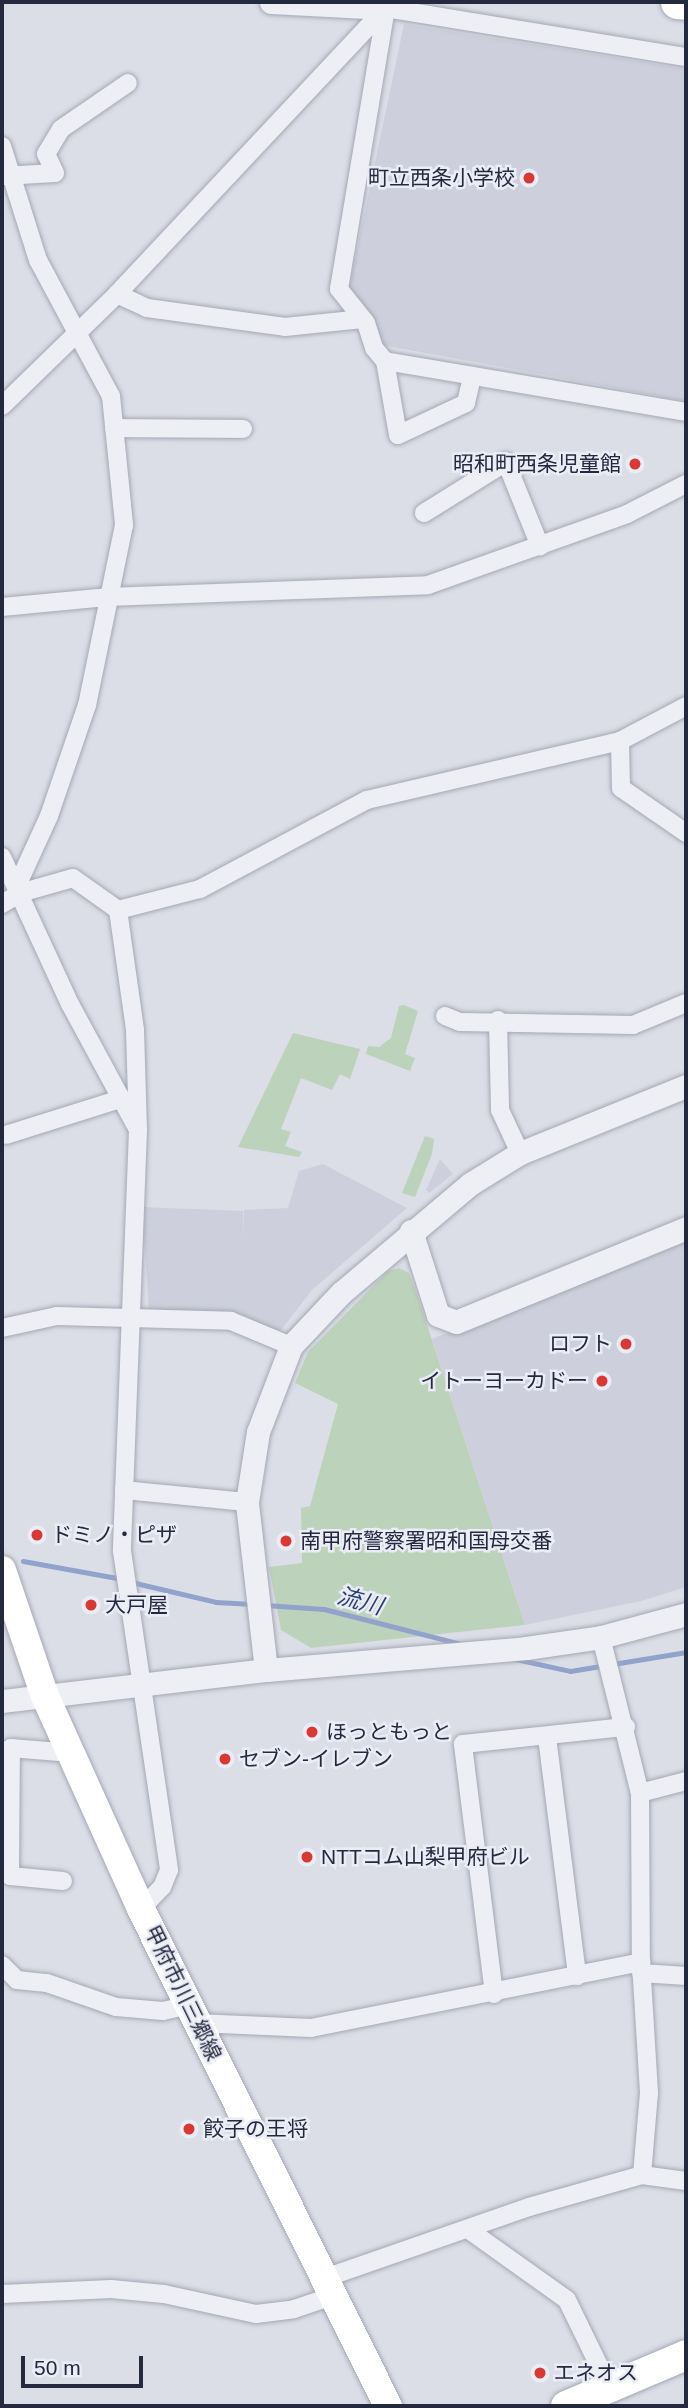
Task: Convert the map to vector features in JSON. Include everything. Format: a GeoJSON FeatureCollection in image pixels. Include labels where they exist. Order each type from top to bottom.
{"type":"FeatureCollection","features":[{"type":"Feature","properties":{"kind":"highway"},"geometry":{"type":"LineString","coordinates":[[677,2],[686,3]]}},
{"type":"Feature","properties":{"kind":"highway"},"geometry":{"type":"LineString","coordinates":[[613,2397],[686,2355]]}},
{"type":"Feature","properties":{"kind":"highway"},"geometry":{"type":"LineString","coordinates":[[566,2406],[686,2378]]}},
{"type":"Feature","properties":{"kind":"main road","name":"甲府市川三郷線"},"geometry":{"type":"LineString","coordinates":[[8,1568],[45,1696],[141,1909],[388,2406]]}},
{"type":"Feature","properties":{"kind":"street"},"geometry":{"type":"LineString","coordinates":[[271,2],[391,5],[686,57]]}},
{"type":"Feature","properties":{"kind":"street"},"geometry":{"type":"LineString","coordinates":[[2,406],[117,294],[391,5]]}},
{"type":"Feature","properties":{"kind":"street"},"geometry":{"type":"LineString","coordinates":[[391,5],[338,289],[363,319],[385,361],[398,435],[466,403],[472,376]]}},
{"type":"Feature","properties":{"kind":"street"},"geometry":{"type":"LineString","coordinates":[[6,175],[55,173],[46,154],[61,129],[128,83]]}},
{"type":"Feature","properties":{"kind":"street"},"geometry":{"type":"LineString","coordinates":[[2,146],[6,175],[38,260],[111,396],[124,525],[107,597],[87,705],[50,816],[18,890],[2,904]]}},
{"type":"Feature","properties":{"kind":"street"},"geometry":{"type":"LineString","coordinates":[[117,294],[147,308],[285,327],[363,319]]}},
{"type":"Feature","properties":{"kind":"street"},"geometry":{"type":"LineString","coordinates":[[385,361],[686,412]]}},
{"type":"Feature","properties":{"kind":"street"},"geometry":{"type":"LineString","coordinates":[[114,428],[243,429]]}},
{"type":"Feature","properties":{"kind":"street"},"geometry":{"type":"LineString","coordinates":[[424,513],[506,462],[540,546]]}},
{"type":"Feature","properties":{"kind":"street"},"geometry":{"type":"LineString","coordinates":[[2,607],[107,597],[428,585],[627,514],[686,484]]}},
{"type":"Feature","properties":{"kind":"street"},"geometry":{"type":"LineString","coordinates":[[118,910],[200,889],[367,800],[620,741],[686,706]]}},
{"type":"Feature","properties":{"kind":"street"},"geometry":{"type":"LineString","coordinates":[[620,741],[621,788],[686,833]]}},
{"type":"Feature","properties":{"kind":"street"},"geometry":{"type":"LineString","coordinates":[[2,857],[120,1099],[138,1130]]}},
{"type":"Feature","properties":{"kind":"street"},"geometry":{"type":"LineString","coordinates":[[18,890],[73,878],[118,910],[135,1030],[138,1130],[122,1551],[169,1870],[162,1887],[141,1909]]}},
{"type":"Feature","properties":{"kind":"street"},"geometry":{"type":"LineString","coordinates":[[444,1016],[460,1022],[498,1020],[633,1026],[686,1003]]}},
{"type":"Feature","properties":{"kind":"street"},"geometry":{"type":"LineString","coordinates":[[498,1020],[500,1110],[520,1153]]}},
{"type":"Feature","properties":{"kind":"street"},"geometry":{"type":"LineString","coordinates":[[266,1670],[247,1502],[258,1432],[291,1346],[341,1293],[411,1231],[470,1184],[520,1153],[686,1086]]}},
{"type":"Feature","properties":{"kind":"street"},"geometry":{"type":"LineString","coordinates":[[6,1135],[120,1099]]}},
{"type":"Feature","properties":{"kind":"street"},"geometry":{"type":"LineString","coordinates":[[411,1231],[438,1315],[456,1322],[686,1228]]}},
{"type":"Feature","properties":{"kind":"street"},"geometry":{"type":"LineString","coordinates":[[2,1328],[57,1316],[231,1321],[291,1346]]}},
{"type":"Feature","properties":{"kind":"street"},"geometry":{"type":"LineString","coordinates":[[124,1490],[247,1502]]}},
{"type":"Feature","properties":{"kind":"street"},"geometry":{"type":"LineString","coordinates":[[2,1701],[266,1670],[526,1648],[601,1637],[686,1614]]}},
{"type":"Feature","properties":{"kind":"street"},"geometry":{"type":"LineString","coordinates":[[601,1637],[626,1727],[640,1793],[641,1968],[649,2093],[642,2175]]}},
{"type":"Feature","properties":{"kind":"street"},"geometry":{"type":"LineString","coordinates":[[494,1994],[463,1744],[626,1727]]}},
{"type":"Feature","properties":{"kind":"street"},"geometry":{"type":"LineString","coordinates":[[547,1737],[577,1976]]}},
{"type":"Feature","properties":{"kind":"street"},"geometry":{"type":"LineString","coordinates":[[63,1881],[10,1876],[11,1748],[71,1753]]}},
{"type":"Feature","properties":{"kind":"street"},"geometry":{"type":"LineString","coordinates":[[640,1793],[686,1781]]}},
{"type":"Feature","properties":{"kind":"street"},"geometry":{"type":"LineString","coordinates":[[2,1965],[17,1980],[47,1983],[116,2007],[312,2028],[577,1976],[641,1968],[686,1976]]}},
{"type":"Feature","properties":{"kind":"street"},"geometry":{"type":"LineString","coordinates":[[2,2294],[111,2289],[164,2294],[256,2314],[294,2309],[329,2287],[529,2207],[642,2175],[686,2181]]}},
{"type":"Feature","properties":{"kind":"street"},"geometry":{"type":"LineString","coordinates":[[469,2230],[567,2300],[613,2397]]}},
{"type":"Feature","properties":{"kind":"shaded area","name":"町立西条小学校"},"geometry":{"type":"Polygon","coordinates":[[[404,24],[686,69],[686,401],[382,345],[377,325],[349,288],[404,24]]]}},
{"type":"Feature","properties":{"kind":"shaded area"},"geometry":{"type":"Polygon","coordinates":[[[440,1159],[453,1174],[429,1193],[426,1190],[440,1159]]]}},
{"type":"Feature","properties":{"kind":"shaded area"},"geometry":{"type":"Polygon","coordinates":[[[323,1164],[407,1208],[312,1290],[282,1329],[275,1331],[241,1314],[149,1309],[142,1207],[243,1211],[243,1239],[244,1210],[288,1208],[299,1171],[323,1164]]]}},
{"type":"Feature","properties":{"kind":"shaded area"},"geometry":{"type":"Polygon","coordinates":[[[686,1237],[686,1587],[641,1601],[525,1625],[432,1339],[686,1237]]]}},
{"type":"Feature","properties":{"kind":"green space"},"geometry":{"type":"Polygon","coordinates":[[[404,1005],[418,1011],[405,1054],[415,1058],[410,1071],[366,1054],[368,1046],[379,1047],[391,1038],[399,1006],[404,1005]]]}},
{"type":"Feature","properties":{"kind":"green space"},"geometry":{"type":"Polygon","coordinates":[[[293,1033],[360,1049],[350,1079],[340,1074],[332,1090],[301,1078],[281,1129],[291,1132],[285,1146],[302,1152],[299,1157],[238,1147],[293,1033]]]}},
{"type":"Feature","properties":{"kind":"green space"},"geometry":{"type":"Polygon","coordinates":[[[425,1136],[434,1139],[432,1154],[415,1197],[402,1193],[425,1136]]]}},
{"type":"Feature","properties":{"kind":"green space"},"geometry":{"type":"Polygon","coordinates":[[[399,1268],[409,1273],[418,1297],[525,1625],[311,1648],[281,1630],[269,1567],[302,1563],[301,1508],[310,1506],[338,1404],[295,1383],[308,1352],[388,1271],[399,1268]]]}},
{"type":"Feature","properties":{"kind":"waterway","name":"流川"},"geometry":{"type":"LineString","coordinates":[[23,1561],[122,1579]]}},
{"type":"Feature","properties":{"kind":"waterway","name":"流川"},"geometry":{"type":"LineString","coordinates":[[131,1582],[216,1602],[252,1604]]}},
{"type":"Feature","properties":{"kind":"waterway","name":"流川"},"geometry":{"type":"LineString","coordinates":[[265,1605],[324,1609],[461,1644]]}},
{"type":"Feature","properties":{"kind":"waterway","name":"流川"},"geometry":{"type":"LineString","coordinates":[[511,1658],[570,1671],[686,1652]]}},
{"type":"Feature","properties":{"kind":"place","name":"町立西条小学校"},"geometry":{"type":"Point","coordinates":[529,178]}},
{"type":"Feature","properties":{"kind":"place","name":"昭和町西条児童館"},"geometry":{"type":"Point","coordinates":[635,464]}},
{"type":"Feature","properties":{"kind":"place","name":"ロフト"},"geometry":{"type":"Point","coordinates":[626,1344]}},
{"type":"Feature","properties":{"kind":"place","name":"イトーヨーカドー"},"geometry":{"type":"Point","coordinates":[602,1381]}},
{"type":"Feature","properties":{"kind":"place","name":"ドミノ・ピザ"},"geometry":{"type":"Point","coordinates":[37,1535]}},
{"type":"Feature","properties":{"kind":"place","name":"南甲府警察署昭和国母交番"},"geometry":{"type":"Point","coordinates":[286,1541]}},
{"type":"Feature","properties":{"kind":"place","name":"大戸屋"},"geometry":{"type":"Point","coordinates":[91,1605]}},
{"type":"Feature","properties":{"kind":"place","name":"ほっともっと"},"geometry":{"type":"Point","coordinates":[312,1732]}},
{"type":"Feature","properties":{"kind":"place","name":"セブン-イレブン"},"geometry":{"type":"Point","coordinates":[225,1759]}},
{"type":"Feature","properties":{"kind":"place","name":"NTTコム山梨甲府ビル"},"geometry":{"type":"Point","coordinates":[307,1857]}},
{"type":"Feature","properties":{"kind":"place","name":"餃子の王将"},"geometry":{"type":"Point","coordinates":[189,2129]}},
{"type":"Feature","properties":{"kind":"place","name":"エネオス"},"geometry":{"type":"Point","coordinates":[540,2373]}}]}
